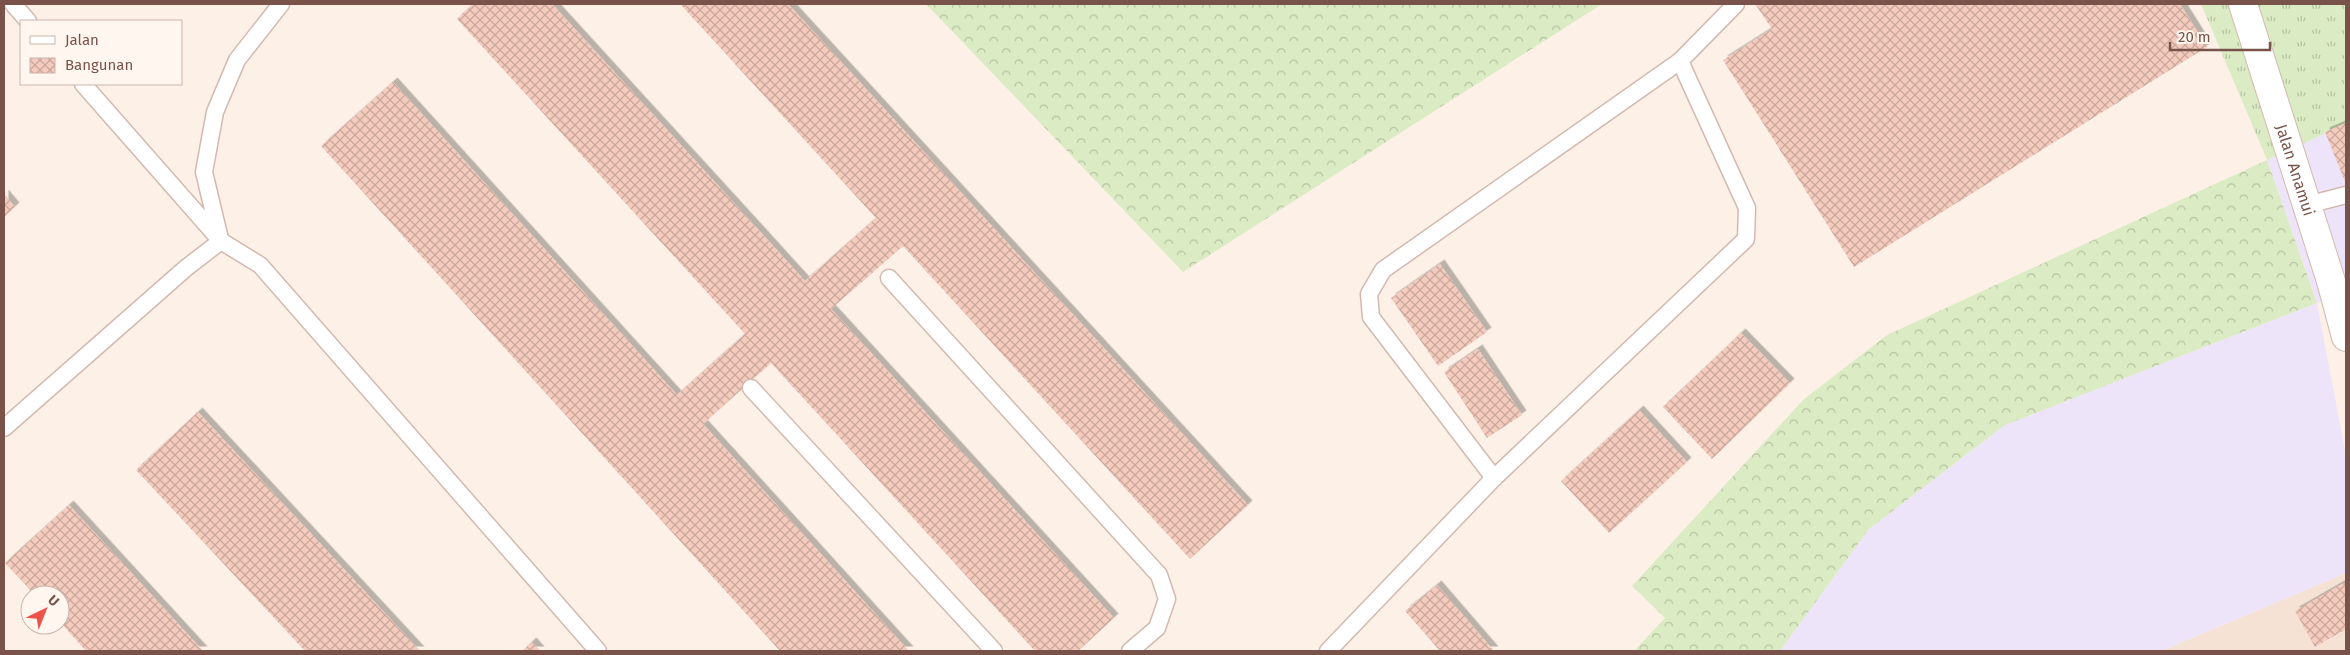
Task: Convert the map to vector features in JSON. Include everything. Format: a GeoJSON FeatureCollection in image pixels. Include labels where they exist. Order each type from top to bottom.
{"type":"FeatureCollection","features":[{"type":"Feature","properties":{"kind":"street","name":"Jalan Anamui"},"geometry":{"type":"LineString","coordinates":[[2243,4],[2306,205],[2339,281],[2346,337]]}},
{"type":"Feature","properties":{"kind":"lane"},"geometry":{"type":"LineString","coordinates":[[13,4],[27,20]]}},
{"type":"Feature","properties":{"kind":"lane"},"geometry":{"type":"LineString","coordinates":[[221,241],[204,172],[215,112],[237,60],[281,4]]}},
{"type":"Feature","properties":{"kind":"lane"},"geometry":{"type":"LineString","coordinates":[[1494,478],[1371,317],[1369,294],[1383,270],[1680,61],[1736,4]]}},
{"type":"Feature","properties":{"kind":"lane"},"geometry":{"type":"LineString","coordinates":[[1328,651],[1494,478],[1746,239],[1747,208],[1680,61]]}},
{"type":"Feature","properties":{"kind":"lane"},"geometry":{"type":"LineString","coordinates":[[84,85],[221,241],[260,265],[598,651]]}},
{"type":"Feature","properties":{"kind":"lane"},"geometry":{"type":"LineString","coordinates":[[2306,205],[2346,195]]}},
{"type":"Feature","properties":{"kind":"lane"},"geometry":{"type":"LineString","coordinates":[[4,428],[186,268],[221,241]]}},
{"type":"Feature","properties":{"kind":"lane"},"geometry":{"type":"LineString","coordinates":[[889,278],[1159,575],[1167,599],[1157,628],[1130,651]]}},
{"type":"Feature","properties":{"kind":"lane"},"geometry":{"type":"LineString","coordinates":[[751,388],[994,651]]}},
{"type":"Feature","properties":{"kind":"shaded area"},"geometry":{"type":"Polygon","coordinates":[[[2346,124],[2346,295],[2317,303],[2267,160],[2346,124]]]}},
{"type":"Feature","properties":{"kind":"shaded area"},"geometry":{"type":"Polygon","coordinates":[[[2317,303],[2346,456],[2346,573],[2161,651],[1780,651],[1869,529],[2005,425],[2317,303]]]}},
{"type":"Feature","properties":{"kind":"shaded area"},"geometry":{"type":"Polygon","coordinates":[[[2346,573],[2346,651],[2161,651],[2346,573]]]}},
{"type":"Feature","properties":{"kind":"green space"},"geometry":{"type":"Polygon","coordinates":[[[926,4],[1602,4],[1183,272],[926,4]]]}},
{"type":"Feature","properties":{"kind":"green space"},"geometry":{"type":"Polygon","coordinates":[[[2201,4],[2346,4],[2346,124],[2267,160],[2201,4]]]}},
{"type":"Feature","properties":{"kind":"green space"},"geometry":{"type":"Polygon","coordinates":[[[2267,160],[2317,303],[2005,425],[1869,529],[1780,651],[1634,651],[1665,618],[1632,586],[1804,399],[1887,335],[2267,160]]]}},
{"type":"Feature","properties":{"kind":"building"},"geometry":{"type":"Polygon","coordinates":[[[473,4],[552,4],[805,281],[876,218],[680,4],[788,4],[1248,505],[1190,559],[903,246],[831,309],[1114,618],[1078,651],[1035,651],[771,363],[703,424],[909,651],[780,651],[321,146],[393,82],[677,395],[745,334],[457,19],[473,4]]]}},
{"type":"Feature","properties":{"kind":"building"},"geometry":{"type":"Polygon","coordinates":[[[1755,4],[2180,4],[2207,47],[1854,267],[1723,60],[1772,29],[1755,4]]]}},
{"type":"Feature","properties":{"kind":"building"},"geometry":{"type":"Polygon","coordinates":[[[2346,123],[2346,184],[2325,132],[2346,123]]]}},
{"type":"Feature","properties":{"kind":"building"},"geometry":{"type":"Polygon","coordinates":[[[4,194],[15,207],[4,217],[4,194]]]}},
{"type":"Feature","properties":{"kind":"building"},"geometry":{"type":"Polygon","coordinates":[[[1440,264],[1487,332],[1438,366],[1391,298],[1440,264]]]}},
{"type":"Feature","properties":{"kind":"building"},"geometry":{"type":"Polygon","coordinates":[[[1741,333],[1790,383],[1712,459],[1663,407],[1741,333]]]}},
{"type":"Feature","properties":{"kind":"building"},"geometry":{"type":"Polygon","coordinates":[[[1478,349],[1522,415],[1487,438],[1444,372],[1478,349]]]}},
{"type":"Feature","properties":{"kind":"building"},"geometry":{"type":"Polygon","coordinates":[[[1639,410],[1687,462],[1609,533],[1561,481],[1639,410]]]}},
{"type":"Feature","properties":{"kind":"building"},"geometry":{"type":"Polygon","coordinates":[[[198,412],[420,651],[305,651],[136,470],[198,412]]]}},
{"type":"Feature","properties":{"kind":"building"},"geometry":{"type":"Polygon","coordinates":[[[69,505],[203,651],[86,651],[70,633],[70,585],[26,585],[5,563],[69,505]]]}},
{"type":"Feature","properties":{"kind":"building"},"geometry":{"type":"Polygon","coordinates":[[[2344,583],[2346,588],[2346,629],[2315,647],[2295,611],[2344,583]]]}},
{"type":"Feature","properties":{"kind":"building"},"geometry":{"type":"Polygon","coordinates":[[[1437,585],[1494,651],[1440,651],[1405,611],[1437,585]]]}},
{"type":"Feature","properties":{"kind":"building"},"geometry":{"type":"Polygon","coordinates":[[[532,642],[540,651],[522,651],[532,642]]]}}]}
